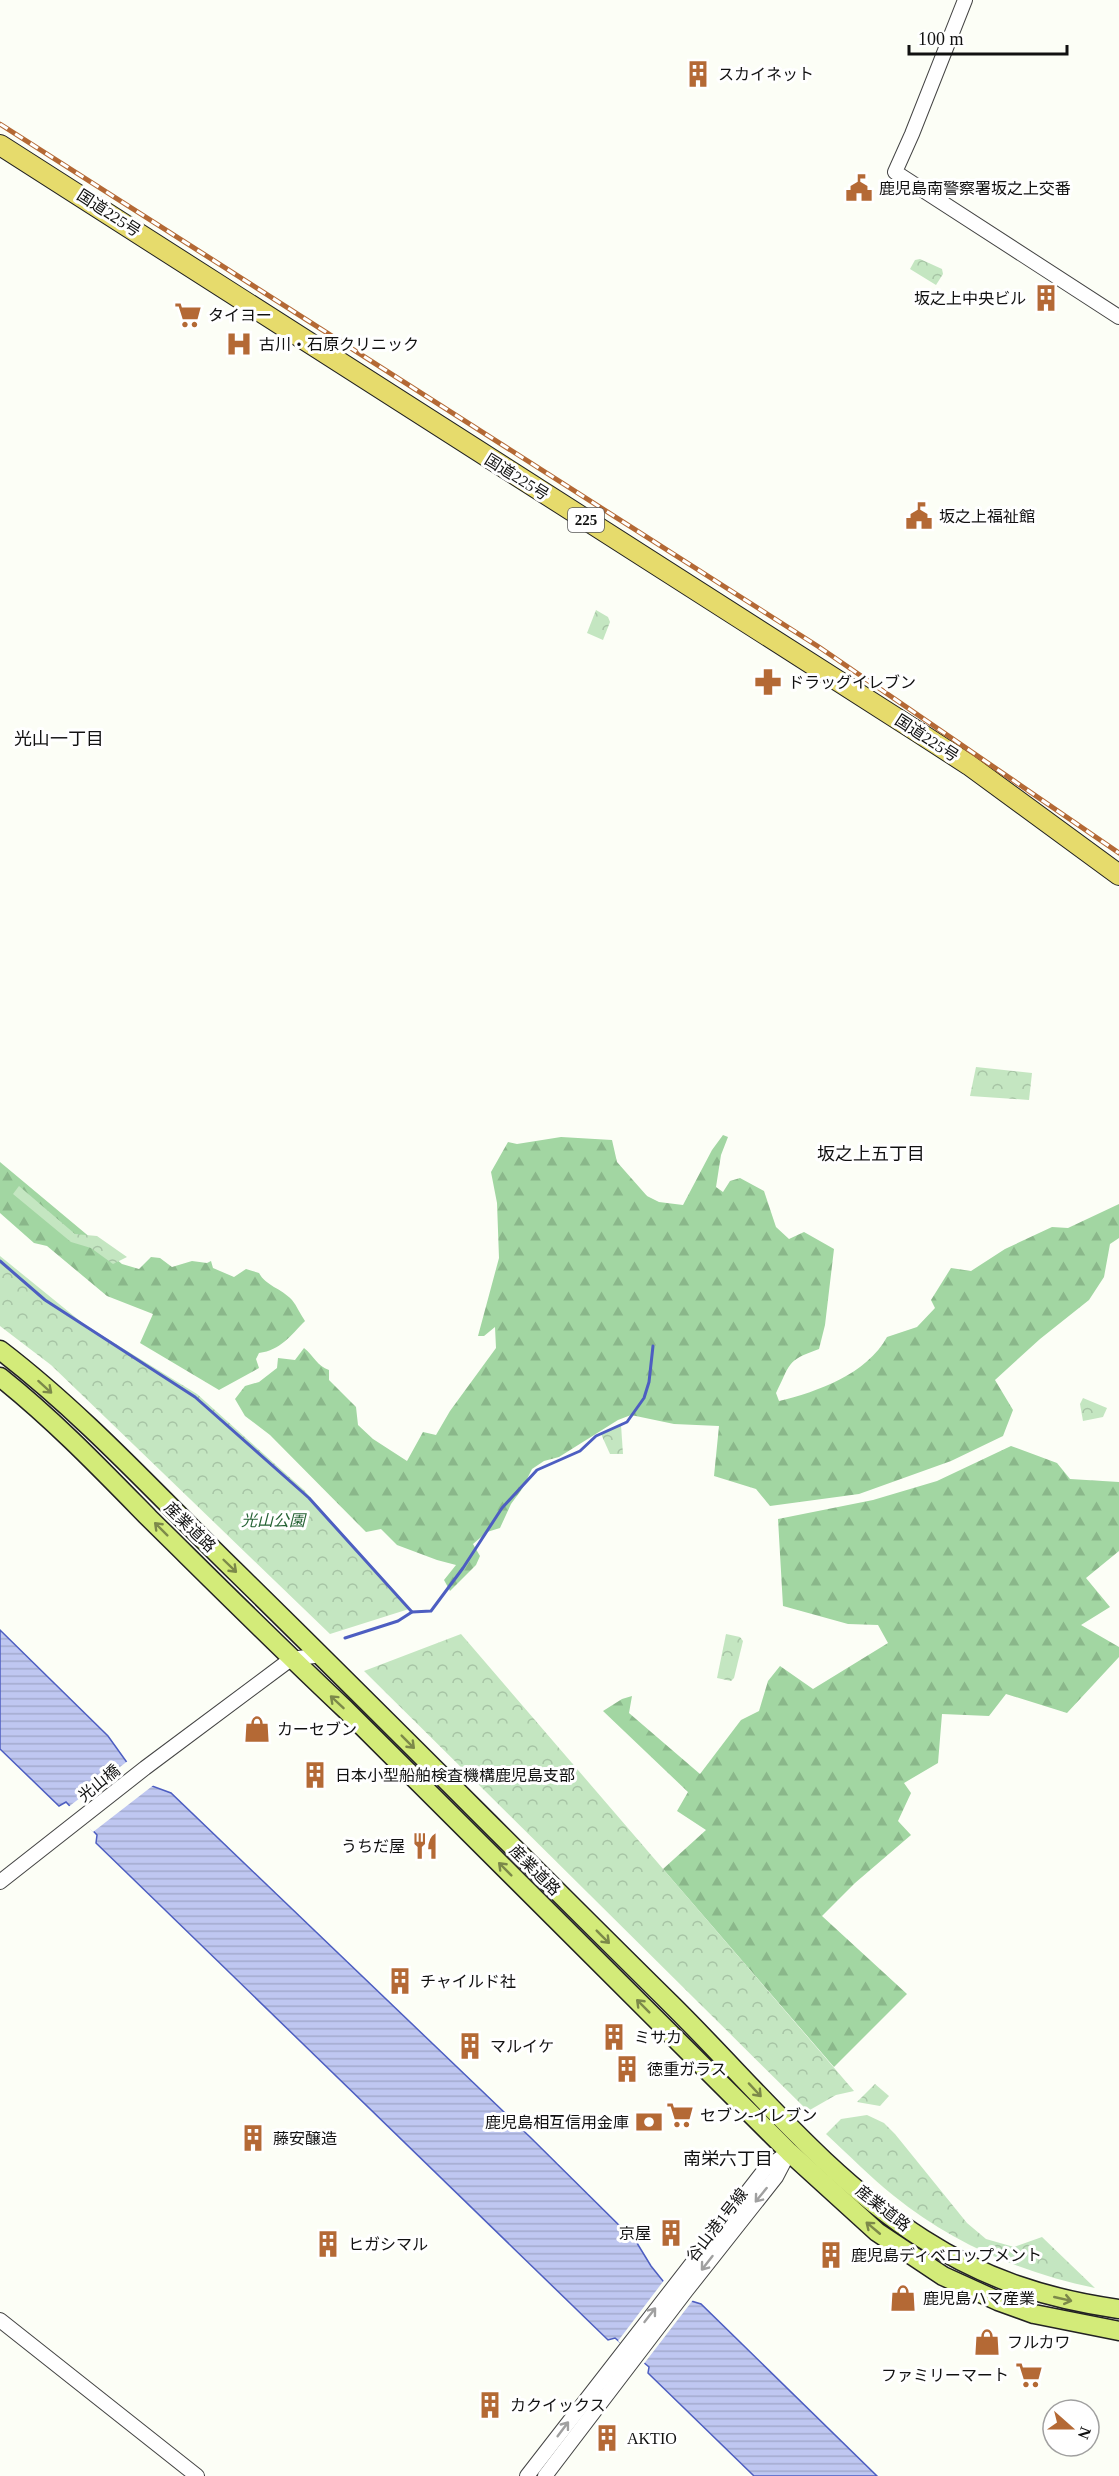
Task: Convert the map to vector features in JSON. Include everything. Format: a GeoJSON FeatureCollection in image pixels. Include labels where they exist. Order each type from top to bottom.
{"type":"FeatureCollection","features":[{"type":"Feature","properties":{"kind":"highway","name":"国道225号"},"geometry":{"type":"LineString","coordinates":[[0,145],[927,738],[977,771],[1119,875]]}},
{"type":"Feature","properties":{"kind":"main road","name":"産業道路"},"geometry":{"type":"LineString","coordinates":[[0,1350],[28,1371],[81,1419],[322,1655],[802,2138],[886,2213],[949,2254],[1004,2281],[1035,2293],[1066,2301],[1119,2308]]}},
{"type":"Feature","properties":{"kind":"main road","name":"産業道路"},"geometry":{"type":"LineString","coordinates":[[0,1377],[28,1399],[73,1441],[789,2152],[877,2232],[943,2276],[998,2301],[1034,2314],[1119,2331]]}},
{"type":"Feature","properties":{"kind":"street"},"geometry":{"type":"LineString","coordinates":[[965,0],[895,172],[1119,316]]}},
{"type":"Feature","properties":{"kind":"street"},"geometry":{"type":"LineString","coordinates":[[291,1659],[322,1655]]}},
{"type":"Feature","properties":{"kind":"street","name":"光山橋"},"geometry":{"type":"LineString","coordinates":[[0,1882],[145,1768],[291,1659]]}},
{"type":"Feature","properties":{"kind":"street","name":"谷山港1号線"},"geometry":{"type":"LineString","coordinates":[[527,2476],[629,2354],[681,2286],[776,2177],[789,2152]]}},
{"type":"Feature","properties":{"kind":"street"},"geometry":{"type":"LineString","coordinates":[[0,2320],[197,2476]]}},
{"type":"Feature","properties":{"kind":"street","name":"谷山港1号線"},"geometry":{"type":"LineString","coordinates":[[545,2476],[629,2354]]}},
{"type":"Feature","properties":{"kind":"green space"},"geometry":{"type":"Polygon","coordinates":[[[920,259],[942,269],[943,274],[936,285],[910,269],[915,260],[920,259]]]}},
{"type":"Feature","properties":{"kind":"green space"},"geometry":{"type":"Polygon","coordinates":[[[596,610],[608,617],[610,622],[603,640],[587,633],[596,610]]]}},
{"type":"Feature","properties":{"kind":"green space"},"geometry":{"type":"Polygon","coordinates":[[[976,1067],[1032,1073],[1029,1100],[970,1096],[976,1067]]]}},
{"type":"Feature","properties":{"kind":"green space"},"geometry":{"type":"Polygon","coordinates":[[[723,1135],[728,1137],[721,1155],[716,1187],[723,1192],[730,1181],[740,1178],[764,1191],[776,1227],[789,1239],[804,1232],[834,1249],[825,1325],[819,1349],[800,1357],[790,1365],[776,1393],[779,1401],[840,1380],[867,1361],[887,1337],[917,1327],[935,1308],[931,1300],[951,1268],[971,1271],[1005,1249],[1052,1227],[1068,1228],[1119,1204],[1119,1238],[1110,1244],[1104,1277],[1089,1300],[1040,1339],[995,1380],[1013,1410],[1003,1436],[951,1461],[859,1494],[770,1506],[756,1489],[714,1476],[719,1426],[674,1424],[631,1415],[618,1420],[559,1457],[544,1461],[532,1469],[500,1528],[487,1532],[473,1544],[480,1556],[476,1565],[450,1591],[444,1580],[456,1565],[397,1545],[381,1529],[366,1532],[270,1435],[245,1416],[235,1399],[245,1386],[259,1382],[277,1368],[278,1358],[295,1360],[304,1348],[318,1363],[329,1370],[329,1380],[356,1407],[358,1425],[373,1439],[407,1461],[423,1432],[436,1435],[450,1411],[496,1348],[495,1327],[484,1336],[478,1336],[499,1258],[497,1203],[491,1172],[508,1142],[517,1144],[561,1137],[612,1140],[617,1162],[647,1196],[659,1202],[683,1205],[712,1150],[723,1135]]]}},
{"type":"Feature","properties":{"kind":"green space"},"geometry":{"type":"Polygon","coordinates":[[[0,1162],[122,1264],[139,1269],[151,1257],[160,1258],[172,1267],[192,1261],[207,1263],[211,1261],[213,1268],[234,1277],[246,1269],[259,1273],[292,1300],[305,1321],[279,1346],[259,1353],[256,1359],[259,1368],[219,1390],[140,1343],[153,1314],[107,1296],[47,1246],[34,1243],[0,1213],[0,1162]]]}},
{"type":"Feature","properties":{"kind":"green space"},"geometry":{"type":"Polygon","coordinates":[[[19,1186],[75,1234],[97,1236],[127,1257],[113,1264],[91,1248],[71,1242],[13,1194],[19,1186]]]}},
{"type":"Feature","properties":{"kind":"green space","name":"光山公園"},"geometry":{"type":"Polygon","coordinates":[[[0,1256],[85,1325],[197,1394],[304,1490],[409,1609],[330,1634],[51,1365],[0,1326],[0,1256]]]}},
{"type":"Feature","properties":{"kind":"green space"},"geometry":{"type":"Polygon","coordinates":[[[1083,1398],[1107,1408],[1103,1417],[1083,1421],[1080,1404],[1083,1398]]]}},
{"type":"Feature","properties":{"kind":"green space"},"geometry":{"type":"Polygon","coordinates":[[[621,1425],[623,1454],[610,1454],[601,1434],[621,1425]]]}},
{"type":"Feature","properties":{"kind":"green space"},"geometry":{"type":"Polygon","coordinates":[[[1011,1446],[1057,1463],[1070,1479],[1119,1482],[1119,1551],[1086,1578],[1110,1607],[1081,1625],[1119,1647],[1119,1657],[1067,1713],[1006,1694],[989,1716],[942,1714],[938,1763],[904,1783],[911,1793],[898,1821],[911,1835],[855,1883],[822,1916],[907,1994],[834,2067],[663,1869],[706,1830],[677,1811],[688,1792],[603,1711],[622,1699],[632,1696],[629,1713],[700,1774],[741,1720],[759,1711],[768,1681],[780,1666],[813,1689],[888,1643],[878,1625],[848,1624],[783,1606],[778,1519],[873,1500],[937,1481],[1011,1446]]]}},
{"type":"Feature","properties":{"kind":"green space"},"geometry":{"type":"Polygon","coordinates":[[[461,1634],[854,2091],[836,2095],[808,2111],[364,1671],[461,1634]]]}},
{"type":"Feature","properties":{"kind":"green space"},"geometry":{"type":"Polygon","coordinates":[[[726,1634],[740,1637],[743,1641],[734,1678],[731,1681],[717,1678],[726,1634]]]}},
{"type":"Feature","properties":{"kind":"green space"},"geometry":{"type":"Polygon","coordinates":[[[875,2084],[889,2096],[880,2106],[857,2102],[875,2084]]]}},
{"type":"Feature","properties":{"kind":"green space"},"geometry":{"type":"Polygon","coordinates":[[[867,2115],[884,2123],[895,2134],[967,2223],[986,2239],[1014,2247],[1042,2237],[1095,2288],[1015,2265],[964,2242],[916,2213],[868,2174],[826,2134],[841,2119],[867,2115]]]}},
{"type":"Feature","properties":{"kind":"water"},"geometry":{"type":"Polygon","coordinates":[[[0,1630],[108,1736],[141,1782],[171,1793],[530,2137],[637,2243],[651,2266],[675,2296],[701,2304],[877,2476],[754,2476],[648,2373],[649,2367],[615,2338],[608,2340],[96,1843],[97,1835],[66,1802],[59,1806],[0,1749],[0,1630]]]}},
{"type":"Feature","properties":{"kind":"pier"},"geometry":{"type":"Polygon","coordinates":[[[129,1760],[143,1779],[155,1784],[93,1832],[67,1808],[129,1760]]]}},
{"type":"Feature","properties":{"kind":"pier"},"geometry":{"type":"Polygon","coordinates":[[[665,2279],[677,2293],[693,2300],[643,2365],[618,2341],[665,2279]]]}},
{"type":"Feature","properties":{"kind":"waterway"},"geometry":{"type":"LineString","coordinates":[[0,1261],[45,1300],[195,1397],[309,1498],[412,1612]]}},
{"type":"Feature","properties":{"kind":"waterway"},"geometry":{"type":"LineString","coordinates":[[345,1638],[398,1621],[412,1612],[431,1611],[463,1568],[502,1508],[537,1470],[580,1451],[596,1436],[627,1422],[644,1398],[649,1382],[653,1346]]}},
{"type":"Feature","properties":{"kind":"railway"},"geometry":{"type":"LineString","coordinates":[[0,124],[819,647],[1119,853]]}},
{"type":"Feature","properties":{"kind":"place","name":"スカイネット"},"geometry":{"type":"Point","coordinates":[698,74]}},
{"type":"Feature","properties":{"kind":"place","name":"鹿児島南警察署坂之上交番"},"geometry":{"type":"Point","coordinates":[859,188]}},
{"type":"Feature","properties":{"kind":"place","name":"坂之上中央ビル"},"geometry":{"type":"Point","coordinates":[1046,298]}},
{"type":"Feature","properties":{"kind":"place","name":"タイヨー"},"geometry":{"type":"Point","coordinates":[188,315]}},
{"type":"Feature","properties":{"kind":"place","name":"古川・石原クリニック"},"geometry":{"type":"Point","coordinates":[239,344]}},
{"type":"Feature","properties":{"kind":"place","name":"坂之上福祉館"},"geometry":{"type":"Point","coordinates":[919,516]}},
{"type":"Feature","properties":{"kind":"place","name":"ドラッグイレブン"},"geometry":{"type":"Point","coordinates":[768,682]}},
{"type":"Feature","properties":{"kind":"place","name":"カーセブン"},"geometry":{"type":"Point","coordinates":[257,1729]}},
{"type":"Feature","properties":{"kind":"place","name":"日本小型船舶検査機構鹿児島支部"},"geometry":{"type":"Point","coordinates":[315,1775]}},
{"type":"Feature","properties":{"kind":"place","name":"うちだ屋"},"geometry":{"type":"Point","coordinates":[425,1846]}},
{"type":"Feature","properties":{"kind":"place","name":"チャイルド社"},"geometry":{"type":"Point","coordinates":[400,1981]}},
{"type":"Feature","properties":{"kind":"place","name":"ミサカ"},"geometry":{"type":"Point","coordinates":[614,2037]}},
{"type":"Feature","properties":{"kind":"place","name":"マルイケ"},"geometry":{"type":"Point","coordinates":[470,2046]}},
{"type":"Feature","properties":{"kind":"place","name":"徳重ガラス"},"geometry":{"type":"Point","coordinates":[627,2069]}},
{"type":"Feature","properties":{"kind":"place","name":"セブン-イレブン"},"geometry":{"type":"Point","coordinates":[680,2115]}},
{"type":"Feature","properties":{"kind":"place","name":"鹿児島相互信用金庫"},"geometry":{"type":"Point","coordinates":[649,2122]}},
{"type":"Feature","properties":{"kind":"place","name":"藤安醸造"},"geometry":{"type":"Point","coordinates":[253,2138]}},
{"type":"Feature","properties":{"kind":"place","name":"京屋"},"geometry":{"type":"Point","coordinates":[671,2233]}},
{"type":"Feature","properties":{"kind":"place","name":"ヒガシマル"},"geometry":{"type":"Point","coordinates":[328,2244]}},
{"type":"Feature","properties":{"kind":"place","name":"鹿児島ディベロップメント"},"geometry":{"type":"Point","coordinates":[831,2255]}},
{"type":"Feature","properties":{"kind":"place","name":"鹿児島ハマ産業"},"geometry":{"type":"Point","coordinates":[903,2298]}},
{"type":"Feature","properties":{"kind":"place","name":"フルカワ"},"geometry":{"type":"Point","coordinates":[987,2342]}},
{"type":"Feature","properties":{"kind":"place","name":"ファミリーマート"},"geometry":{"type":"Point","coordinates":[1029,2375]}},
{"type":"Feature","properties":{"kind":"place","name":"カクイックス"},"geometry":{"type":"Point","coordinates":[490,2405]}},
{"type":"Feature","properties":{"kind":"place","name":"AKTIO"},"geometry":{"type":"Point","coordinates":[607,2438]}},
{"type":"Feature","properties":{"kind":"district","name":"光山一丁目"},"geometry":{"type":"Point","coordinates":[59,739]}},
{"type":"Feature","properties":{"kind":"district","name":"坂之上五丁目"},"geometry":{"type":"Point","coordinates":[871,1154]}},
{"type":"Feature","properties":{"kind":"district","name":"南栄六丁目"},"geometry":{"type":"Point","coordinates":[728,2159]}}]}
